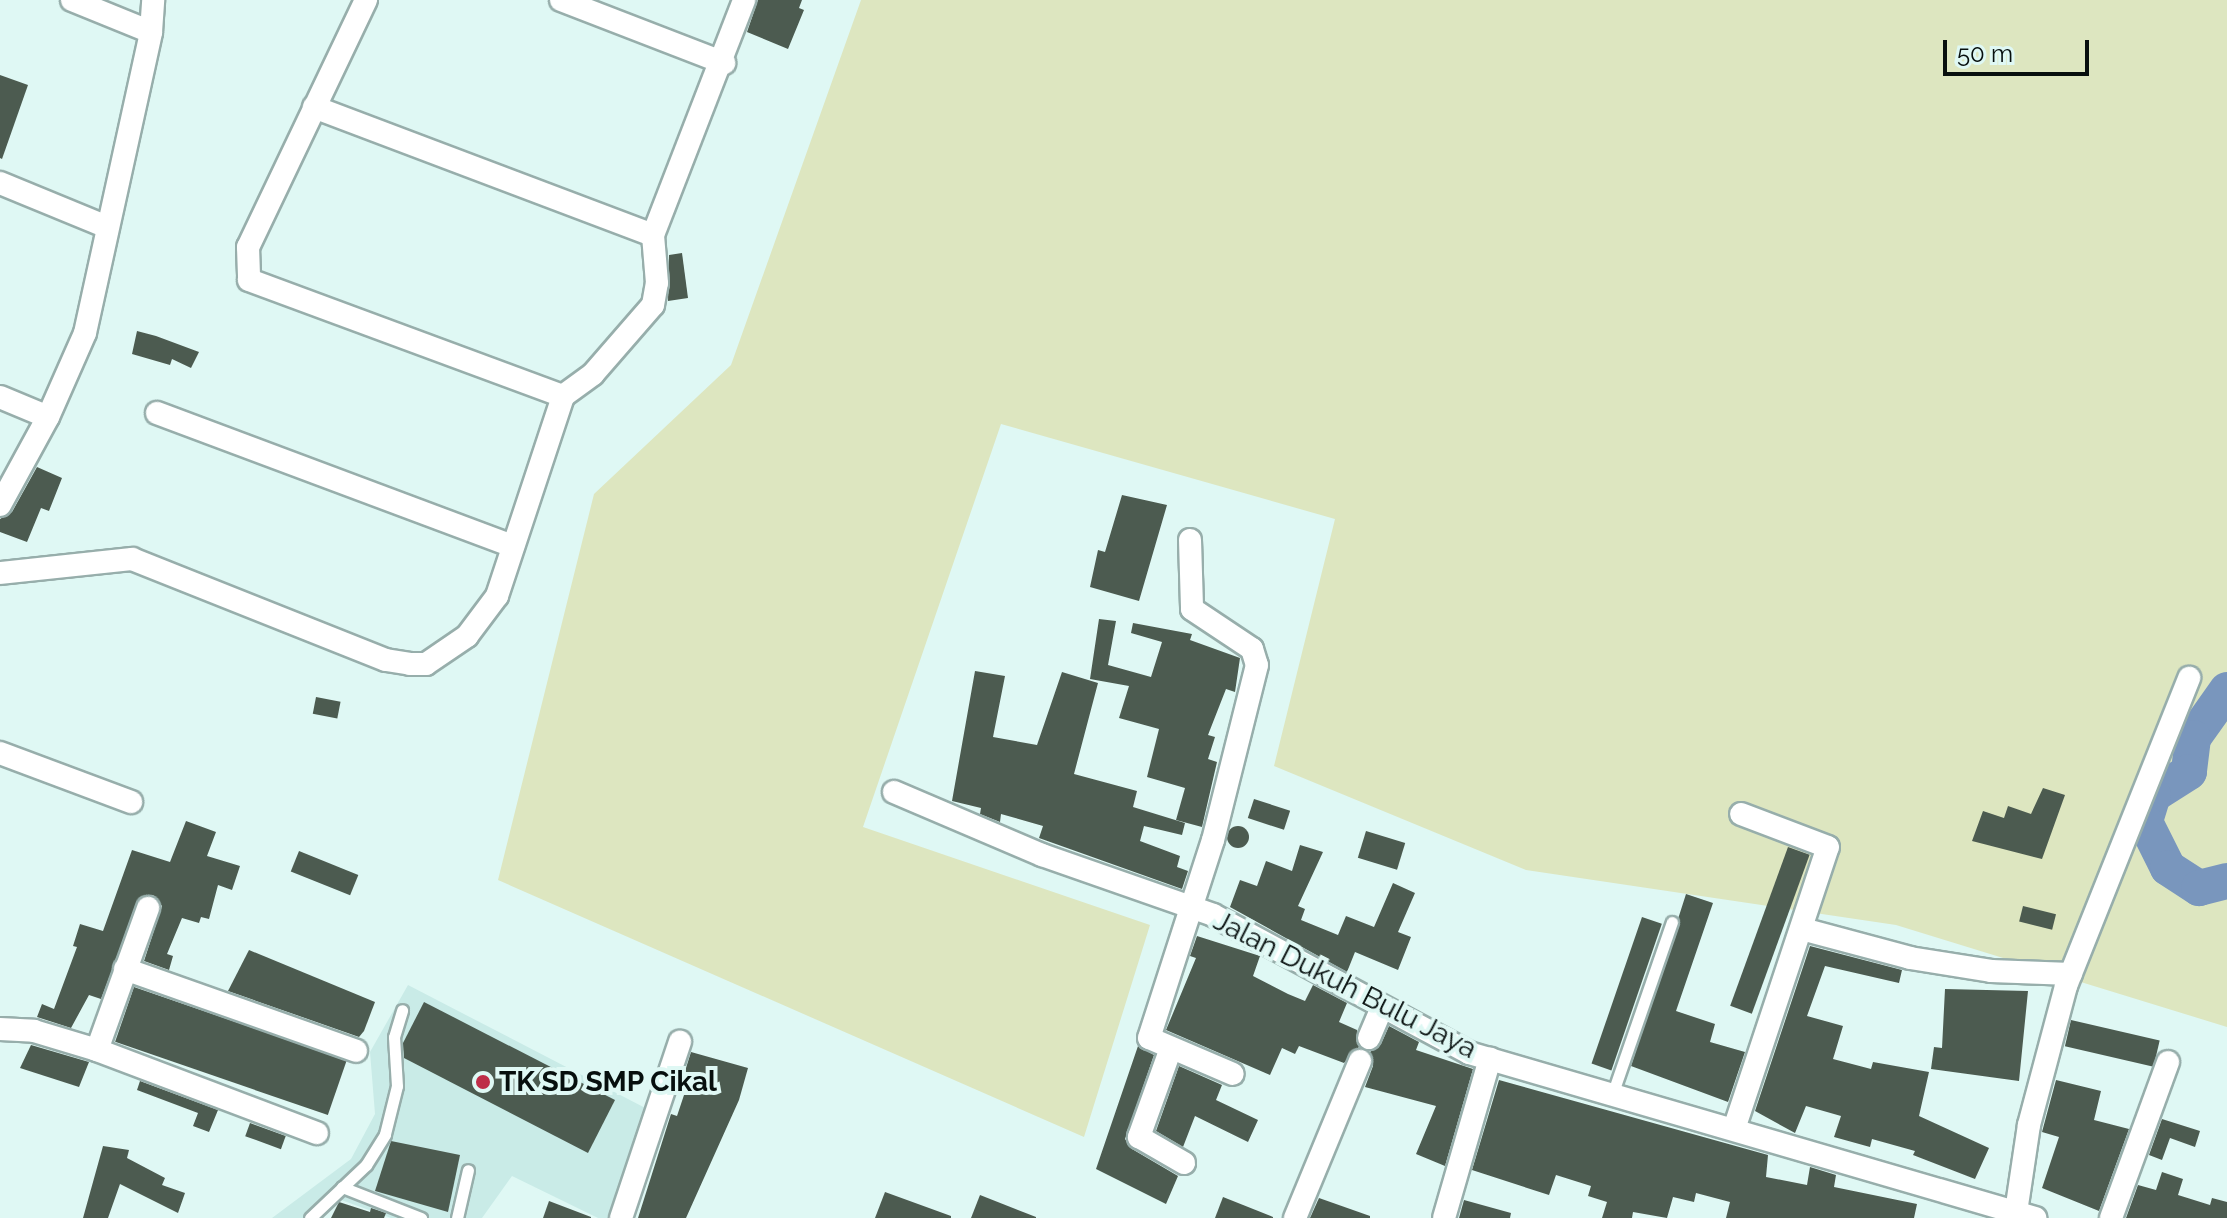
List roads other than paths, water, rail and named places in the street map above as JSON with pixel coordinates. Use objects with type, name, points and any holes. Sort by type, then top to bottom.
[{"type":"street","points":[[72,0],[151,32]]},
{"type":"street","points":[[0,505],[48,417],[85,333],[105,226],[151,32],[153,0]]},
{"type":"street","points":[[366,0],[248,247],[249,280],[563,396]]},
{"type":"street","points":[[561,0],[724,63]]},
{"type":"street","points":[[0,573],[132,559],[386,660],[426,664],[484,618],[513,546],[563,396],[593,374],[653,305],[657,266],[653,235],[724,63],[744,0]]},
{"type":"street","points":[[314,107],[653,235]]},
{"type":"street","points":[[0,183],[105,226]]},
{"type":"street","points":[[0,397],[48,417]]},
{"type":"street","points":[[157,413],[513,546]]},
{"type":"street","points":[[1190,540],[1192,609],[1252,649],[1257,665],[1193,908],[1149,1035],[1171,1048],[1233,1074]]},
{"type":"street","points":[[2025,1215],[2029,1125],[2071,974],[2189,678]]},
{"type":"street","points":[[0,753],[131,802]]},
{"type":"street","name":"Jalan Dukuh Bulu Jaya","points":[[894,792],[1042,855],[1193,908],[1438,1040],[1490,1059],[2025,1215]]},
{"type":"street","points":[[1734,1129],[1802,929],[1827,844],[1741,814]]},
{"type":"street","points":[[97,1050],[148,908]]},
{"type":"street","points":[[1802,929],[1964,967],[2071,974]]},
{"type":"street","points":[[125,969],[356,1051]]},
{"type":"street","points":[[1369,1038],[1382,1008]]},
{"type":"street","points":[[0,1029],[34,1031],[97,1050],[317,1133]]},
{"type":"street","points":[[621,1218],[680,1042]]},
{"type":"street","points":[[1171,1048],[1139,1137],[1184,1163]]},
{"type":"street","points":[[1444,1218],[1490,1059]]},
{"type":"street","points":[[1295,1218],[1360,1061]]},
{"type":"street","points":[[2111,1218],[2168,1062]]},
{"type":"lane","points":[[1612,1095],[1672,922]]},
{"type":"lane","points":[[310,1218],[366,1165],[385,1134],[397,1086],[394,1037],[402,1010]]},
{"type":"lane","points":[[457,1218],[468,1170]]},
{"type":"lane","points":[[342,1187],[421,1218]]},
{"type":"waterway","points":[[2227,690],[2193,738],[2189,772],[2153,795],[2145,822],[2168,868],[2199,888],[2227,881]]},
{"type":"place","name":"TK SD SMP Cikal","points":[[483,1082]]}]
